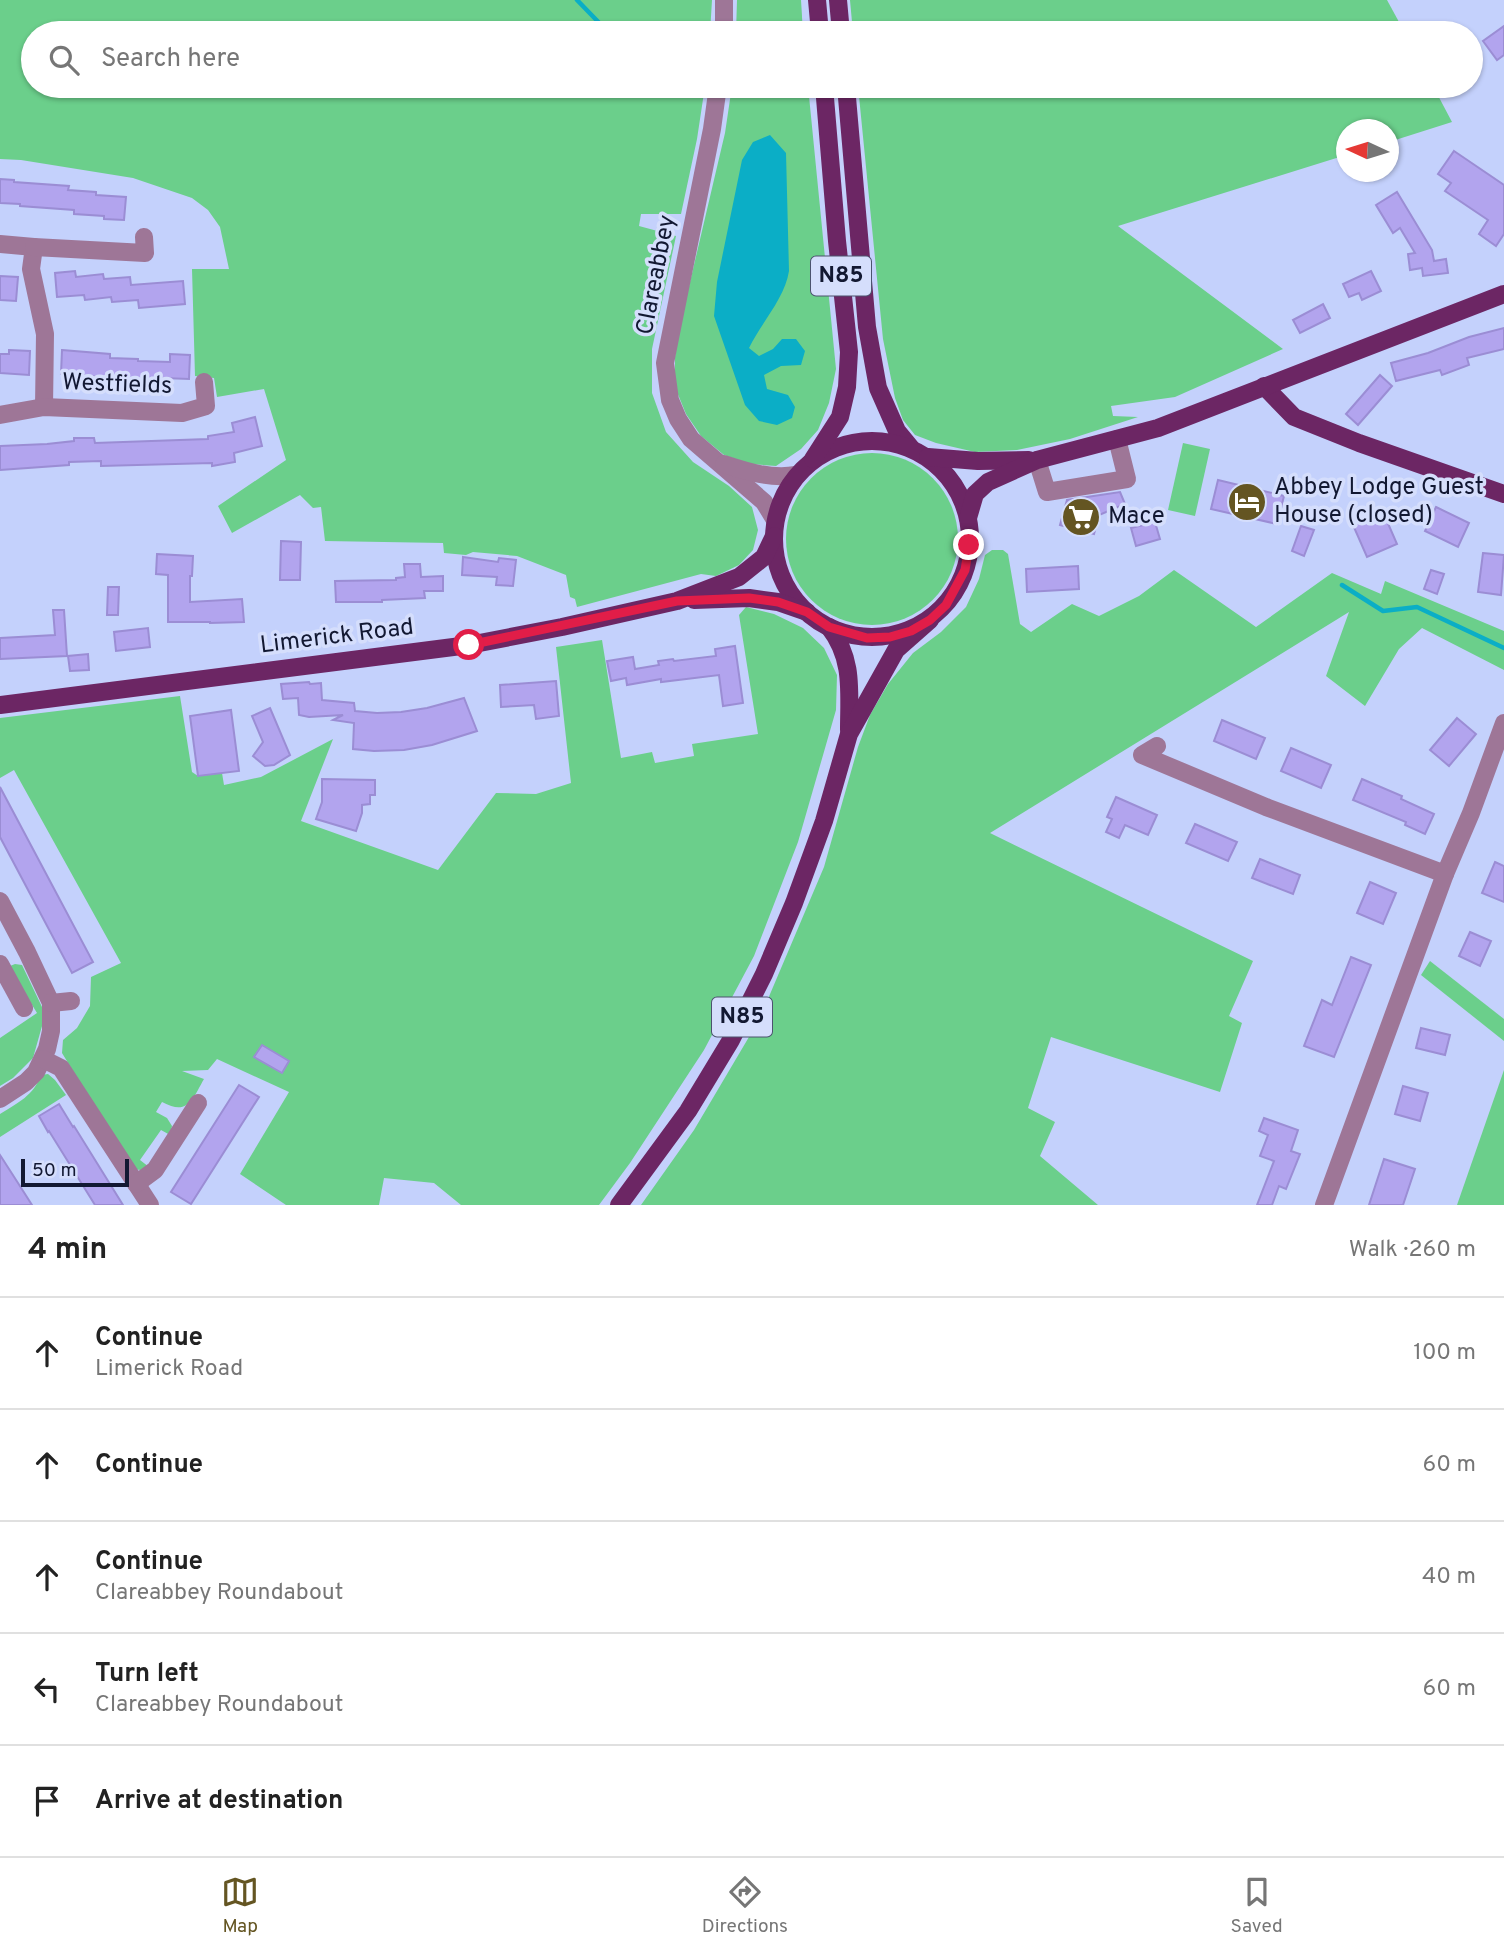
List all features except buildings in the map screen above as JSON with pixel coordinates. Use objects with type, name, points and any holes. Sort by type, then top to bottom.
[{"type":"main road","points":[[817,0],[819,21]]},
{"type":"main road","points":[[838,0],[840,21]]},
{"type":"main road","name":"N85","points":[[825,98],[849,352],[847,387],[840,416],[813,459],[796,475],[784,498],[774,528],[779,567],[793,594],[807,612],[829,627],[867,638],[890,637],[911,631],[930,620]]},
{"type":"main road","name":"N85","points":[[847,98],[867,327],[878,388],[897,431],[911,448]]},
{"type":"main road","points":[[968,518],[975,494],[988,482],[1037,460],[1158,428],[1504,294]]},
{"type":"main road","points":[[1264,386],[1294,417],[1504,494]]},
{"type":"main road","name":"N85","points":[[619,1205],[688,1111],[731,1040],[764,974],[824,821],[849,734],[896,650],[946,605],[965,570],[969,545],[968,518],[950,481],[928,457],[911,448],[880,440],[859,440],[840,445],[813,459]]},
{"type":"main road","points":[[928,457],[978,461],[1037,460]]},
{"type":"main road","points":[[677,601],[739,577],[764,557],[774,528]]},
{"type":"main road","points":[[677,601],[749,598],[778,602],[807,612]]},
{"type":"main road","name":"Limerick Road","points":[[0,705],[469,645],[677,601]]},
{"type":"main road","name":"N85","points":[[829,627],[839,640],[847,660],[850,682],[849,734]]},
{"type":"street","points":[[724,0],[724,21]]},
{"type":"street","name":"Clareabbey","points":[[716,98],[665,363],[670,400],[691,439],[764,502],[774,528]]},
{"type":"street","points":[[0,244],[145,253],[144,237]]},
{"type":"street","name":"Westfields","points":[[34,247],[31,269],[45,334],[44,407]]},
{"type":"street","name":"Westfields","points":[[0,415],[44,407],[181,413],[206,406],[204,382]]},
{"type":"street","points":[[1037,460],[1047,492],[1126,479],[1117,439]]},
{"type":"street","name":"Clareabbey","points":[[714,461],[748,472],[782,478],[796,475]]},
{"type":"street","points":[[1324,1205],[1445,874],[1504,723]]},
{"type":"street","points":[[1157,746],[1142,755],[1266,807],[1445,874]]},
{"type":"street","points":[[0,901],[51,1003],[51,1031],[43,1059],[26,1082],[0,1099]]},
{"type":"street","points":[[24,1008],[0,965],[27,952]]},
{"type":"street","points":[[51,1003],[71,1001]]},
{"type":"street","points":[[43,1059],[61,1068],[150,1205]]},
{"type":"street","points":[[136,1184],[155,1170],[182,1118],[198,1103]]},
{"type":"shaded area","points":[[0,0],[712,0],[711,21],[21,21],[21,98],[703,98],[681,214],[641,214],[639,226],[676,236],[652,349],[652,393],[666,432],[693,462],[729,486],[752,507],[758,530],[753,550],[739,565],[716,576],[701,574],[577,607],[575,599],[570,597],[566,575],[517,556],[473,552],[466,555],[444,553],[443,543],[325,541],[321,507],[313,508],[300,495],[232,533],[218,506],[286,460],[264,389],[217,397],[214,378],[195,376],[192,269],[229,269],[220,227],[208,210],[192,198],[133,178],[0,159]]},
{"type":"shaded area","points":[[737,0],[801,0],[802,21],[736,21]]},
{"type":"shaded area","points":[[850,0],[1387,0],[1398,21],[852,21]]},
{"type":"shaded area","points":[[730,98],[809,98],[836,369],[829,403],[818,430],[801,449],[776,466],[750,464],[724,455],[701,436],[686,414],[675,387],[678,333],[725,133]]},
{"type":"shaded area","points":[[859,98],[1439,98],[1452,122],[1399,139],[1399,119],[1336,119],[1336,158],[1118,226],[1283,349],[1175,397],[1111,406],[1113,416],[1138,417],[1070,439],[1017,450],[975,452],[915,435],[903,420],[895,398],[883,339]]},
{"type":"shaded area","points":[[770,135],[786,153],[789,271],[778,301],[749,348],[759,356],[773,349],[782,339],[796,339],[805,351],[801,365],[781,366],[764,375],[767,389],[788,395],[795,407],[792,418],[777,425],[759,421],[745,405],[714,316],[717,282],[742,160],[753,142]]},
{"type":"shaded area","points":[[1183,443],[1210,449],[1195,516],[1168,510]]},
{"type":"shaded area","points":[[872,453],[905,460],[933,478],[951,506],[958,539],[951,572],[933,600],[905,618],[872,625],[839,618],[811,600],[793,572],[786,539],[793,506],[811,478],[839,460]]},
{"type":"shaded area","points":[[992,550],[1003,550],[1008,554],[1020,624],[1031,632],[1072,604],[1099,616],[1139,596],[1174,570],[1256,627],[1332,573],[1381,594],[1385,581],[1504,631],[1504,670],[1422,628],[1399,649],[1365,706],[1326,676],[1349,612],[990,833],[1253,961],[1229,1016],[1242,1023],[1220,1092],[1051,1037],[1028,1108],[1055,1122],[1040,1156],[1098,1205],[641,1205],[694,1130],[759,1020],[824,867],[858,747],[870,715],[888,684],[913,653],[941,632],[966,607],[979,579],[985,555]]},
{"type":"shaded area","points":[[746,607],[774,614],[803,628],[824,648],[837,675],[836,710],[798,842],[754,956],[704,1050],[630,1163],[599,1205],[461,1205],[434,1183],[384,1178],[379,1205],[286,1205],[240,1174],[289,1092],[217,1059],[208,1070],[182,1071],[204,1079],[188,1104],[178,1107],[162,1102],[156,1112],[167,1118],[172,1126],[170,1135],[161,1130],[140,1160],[149,1167],[140,1170],[131,1166],[62,1053],[63,1040],[77,1028],[90,1006],[91,977],[121,963],[14,770],[0,778],[0,718],[180,696],[192,772],[198,776],[222,773],[224,785],[261,777],[333,739],[301,821],[438,870],[496,793],[536,794],[571,783],[556,647],[602,640],[621,758],[652,752],[655,763],[694,756],[692,744],[758,734],[739,615]]},
{"type":"shaded area","points":[[1430,961],[1504,1019],[1504,1041],[1421,975]]},
{"type":"shaded area","points":[[22,965],[42,1007],[44,1019],[33,1058],[13,1078],[0,1086],[0,1038],[37,1013],[12,972],[10,966]]},
{"type":"shaded area","points":[[1504,1070],[1504,1205],[1457,1205]]},
{"type":"shaded area","points":[[48,1074],[66,1095],[0,1137],[0,1114],[30,1093],[41,1075]]},
{"type":"waterway","points":[[577,0],[597,21]]},
{"type":"waterway","points":[[1342,585],[1383,611],[1417,607],[1504,648]]},
{"type":"place","name":"Abbey Lodge Guest House (closed)","points":[[1247,502]]},
{"type":"place","name":"Mace","points":[[1081,517]]},
{"type":"route","points":[[469,645],[677,601],[749,598],[778,602],[807,612],[829,627],[867,638],[890,637],[911,631],[930,620],[946,605],[965,570],[969,545]]}]
